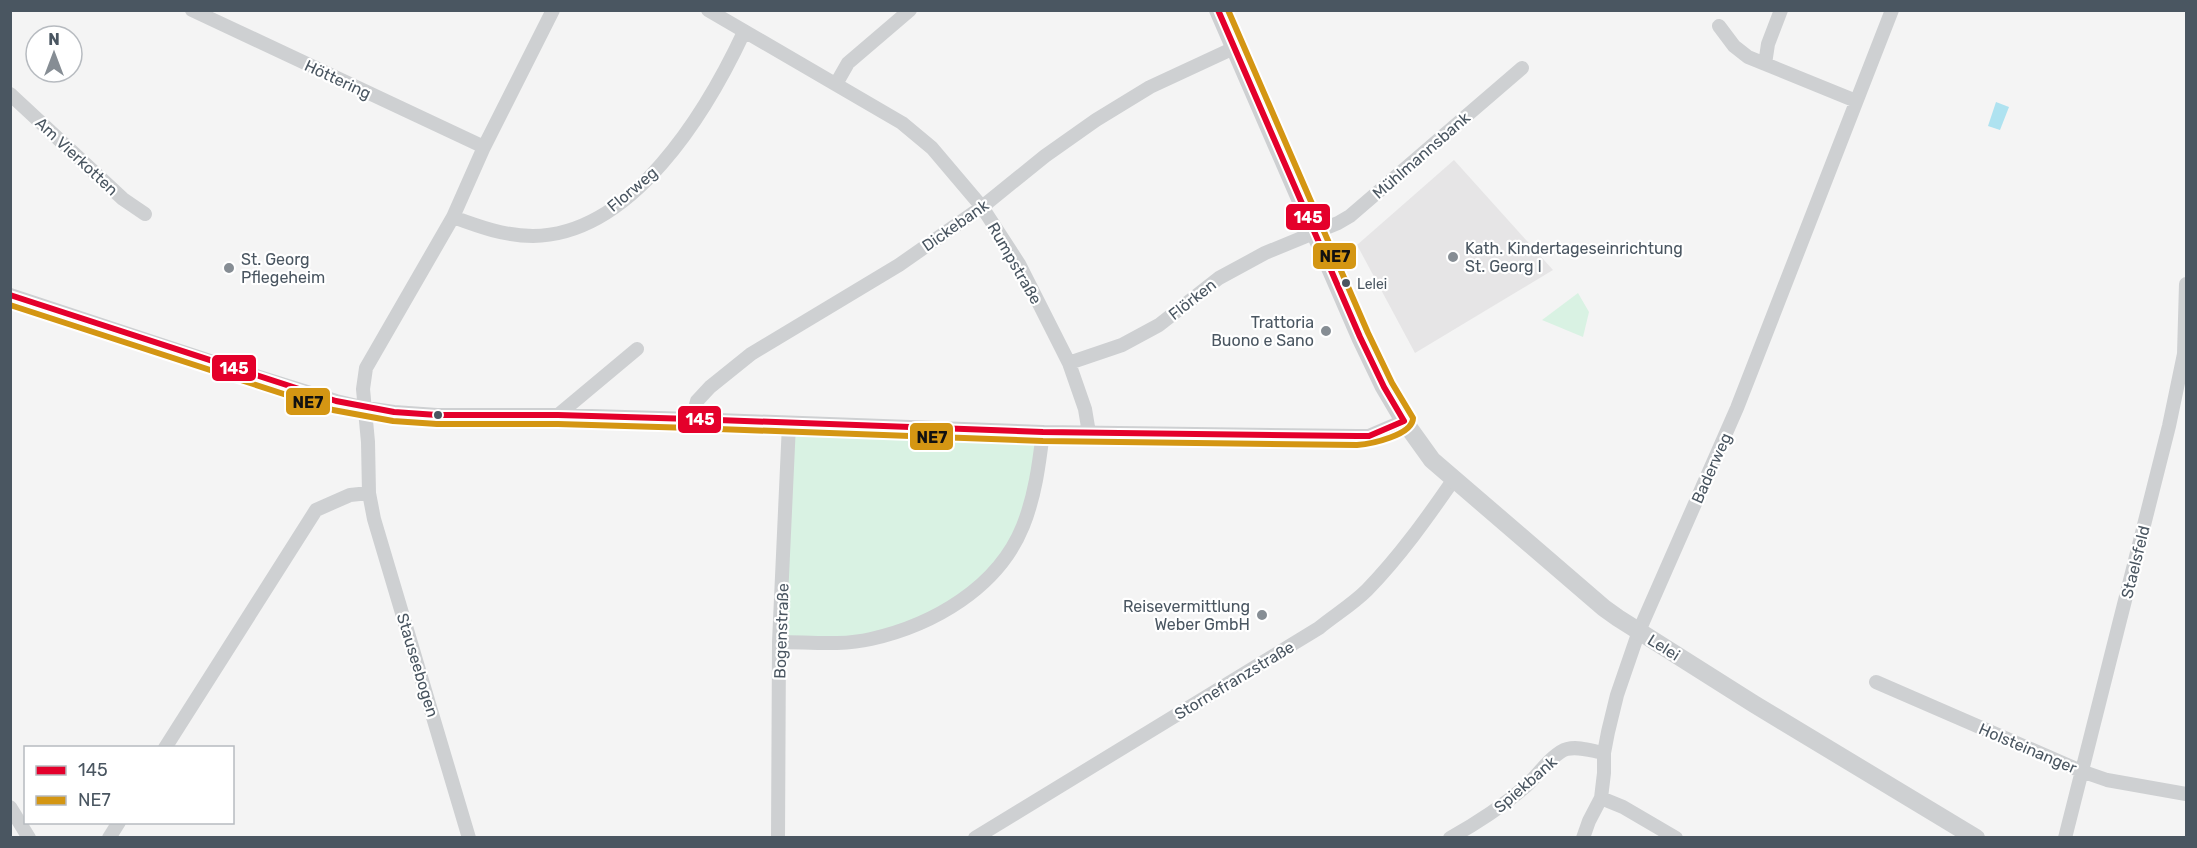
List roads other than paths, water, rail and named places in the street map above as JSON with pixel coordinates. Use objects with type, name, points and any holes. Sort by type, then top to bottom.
[{"type":"street","name":"Höttering","points":[[192,10],[484,147]]},
{"type":"street","name":"Stauseebogen","points":[[469,837],[374,519],[369,493],[366,408],[363,389],[366,368],[453,217],[484,147],[553,10]]},
{"type":"street","points":[[836,84],[848,63],[910,10]]},
{"type":"street","name":"Lelei","points":[[1218,10],[1365,347],[1404,421],[1432,460],[1604,608],[1764,710],[1976,837]]},
{"type":"street","points":[[1765,64],[1768,44],[1781,10]]},
{"type":"street","name":"Baderweg","points":[[1583,837],[1588,821],[1601,798],[1605,773],[1604,753],[1617,694],[1639,631],[1737,408],[1892,10]]},
{"type":"street","name":"Rumpstraße","points":[[716,12],[744,32],[902,123],[932,148],[982,207],[1020,264],[1069,363],[1085,409],[1089,433]]},
{"type":"street","points":[[1719,26],[1734,46],[1748,57],[1856,100]]},
{"type":"street","name":"Florweg","points":[[453,217],[484,229],[513,235],[536,236],[575,228],[605,213],[640,186],[674,151],[717,84],[744,32]]},
{"type":"street","name":"Dickebank","points":[[692,420],[697,400],[751,354],[899,264],[982,207],[1045,156],[1096,120],[1150,87],[1234,48]]},
{"type":"street","name":"Mühlmannsbank","points":[[1314,232],[1338,223],[1359,209],[1522,68]]},
{"type":"street","name":"Am Vierkotten","points":[[10,94],[123,199],[145,214]]},
{"type":"street","name":"Flörken","points":[[1069,363],[1122,345],[1159,325],[1219,278],[1265,253],[1314,232]]},
{"type":"street","name":"Staelsfeld","points":[[2065,837],[2182,386],[2187,284]]},
{"type":"street","points":[[10,295],[262,378],[366,408],[437,415],[558,415],[1043,432],[1369,436],[1404,421]]},
{"type":"street","points":[[558,415],[637,349]]},
{"type":"street","name":"Bogenstraße","points":[[778,837],[779,642],[789,424]]},
{"type":"street","points":[[779,642],[839,643],[870,640],[918,625],[951,608],[965,597],[994,572],[1012,548],[1023,527],[1038,475],[1043,432]]},
{"type":"street","name":"Stornefranzstraße","points":[[975,837],[1319,628],[1365,591],[1387,568],[1420,528],[1454,479]]},
{"type":"street","points":[[166,746],[316,510],[350,495],[369,493]]},
{"type":"street","name":"Holsteinanger","points":[[1876,682],[2081,771],[2107,780],[2187,794]]},
{"type":"street","name":"Spiekbank","points":[[1450,837],[1474,825],[1501,806],[1565,749],[1576,748],[1604,753]]},
{"type":"street","points":[[1601,798],[1623,807],[1676,837]]},
{"type":"street","points":[[10,807],[28,837]]},
{"type":"street","points":[[110,837],[118,824]]},
{"type":"water","points":[[1996,102],[2009,107],[2000,130],[1988,126]]},
{"type":"place","name":"Kath. Kindertageseinrichtung St. Georg I","points":[[1453,257]]},
{"type":"place","name":"St. Georg Pflegeheim","points":[[229,268]]},
{"type":"place","name":"Lelei","points":[[1346,283]]},
{"type":"place","name":"Trattoria Buono e Sano","points":[[1326,331]]},
{"type":"place","name":"Reisevermittlung Weber GmbH","points":[[1262,615]]}]
